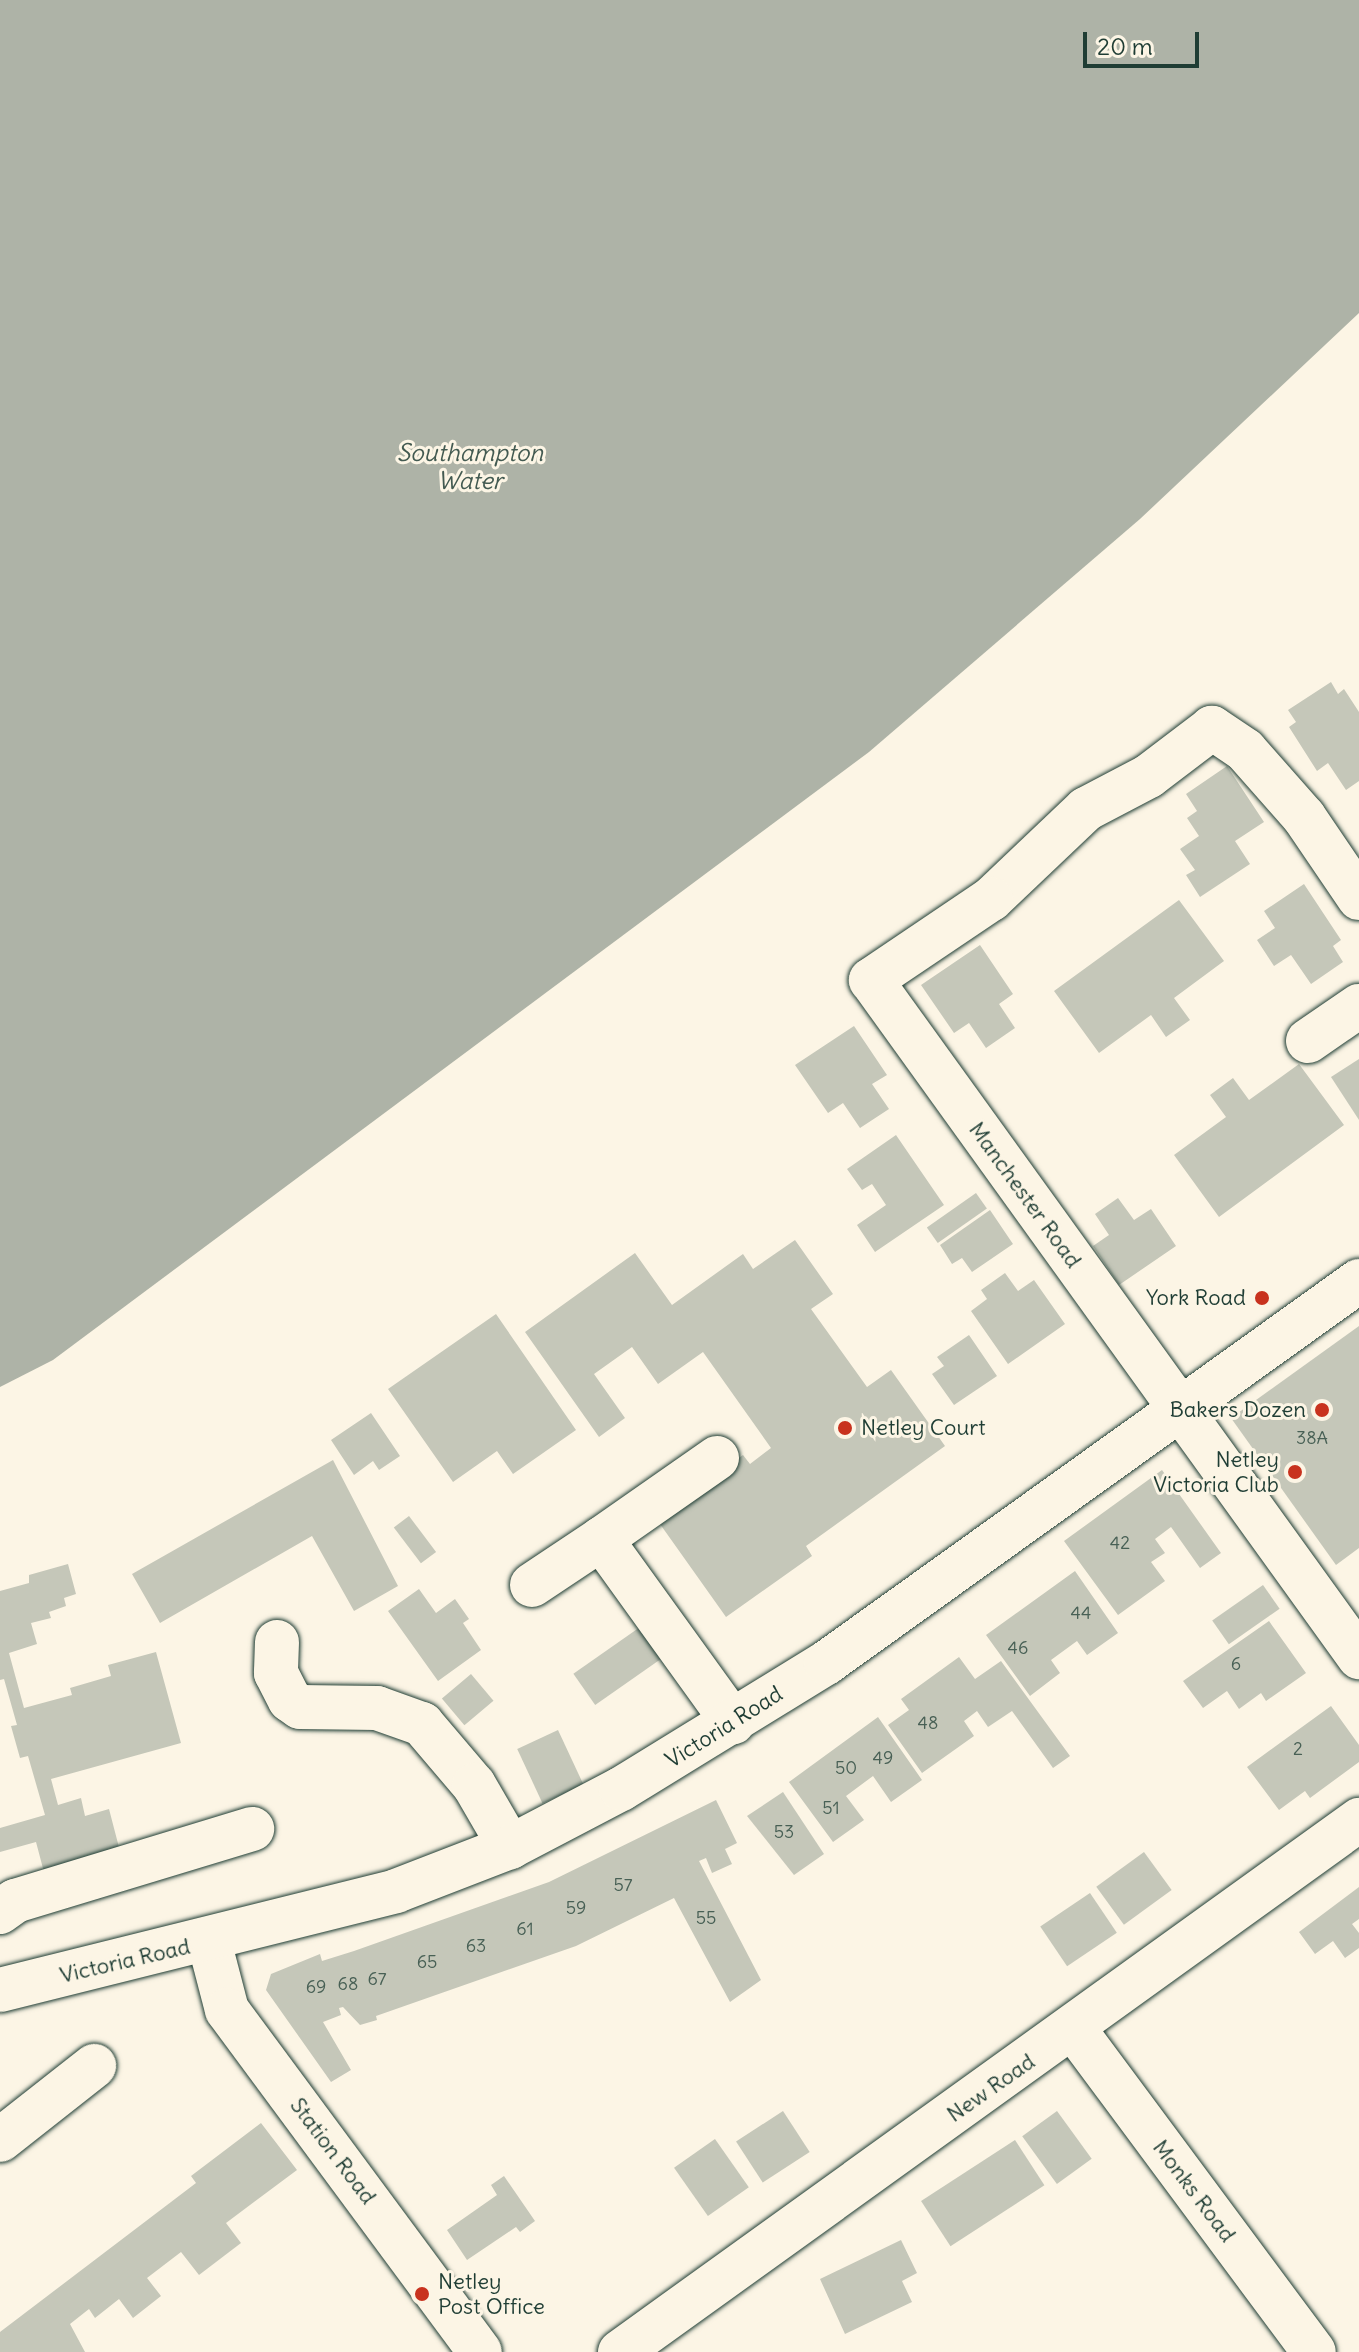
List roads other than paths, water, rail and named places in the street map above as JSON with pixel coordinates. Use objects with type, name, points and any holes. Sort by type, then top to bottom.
[{"type":"street","name":"Manchester Road","points":[[1359,898],[1304,817],[1245,750],[1212,728],[1149,776],[1086,809],[991,899],[871,980],[1359,1657]]},
{"type":"street","points":[[1308,1041],[1359,1006]]},
{"type":"street","name":"Victoria Road","points":[[0,1990],[209,1941],[396,1891],[510,1847],[621,1789],[826,1663],[1359,1281]]},
{"type":"street","points":[[532,1585],[717,1458]]},
{"type":"street","points":[[601,1539],[733,1722]]},
{"type":"street","points":[[277,1642],[276,1673],[300,1707],[377,1708],[422,1724],[466,1773],[510,1847]]},
{"type":"street","name":"New Road","points":[[620,2352],[1074,2029],[1359,1820]]},
{"type":"street","points":[[0,1912],[15,1901],[252,1829]]},
{"type":"street","name":"Station Road","points":[[209,1941],[227,2010],[480,2352]]},
{"type":"street","name":"Monks Road","points":[[1074,2029],[1314,2352]]},
{"type":"street","points":[[0,2140],[94,2066]]},
{"type":"water","name":"Southampton Water","points":[[0,0],[1359,0],[1359,313],[1140,519],[869,752],[53,1360],[0,1387]]},
{"type":"place","name":"York Road","points":[[1262,1298]]},
{"type":"place","name":"Bakers Dozen","points":[[1322,1410]]},
{"type":"place","name":"Netley Court","points":[[845,1428]]},
{"type":"place","name":"Netley Victoria Club","points":[[1295,1472]]},
{"type":"place","name":"Netley Post Office","points":[[422,2294]]}]
